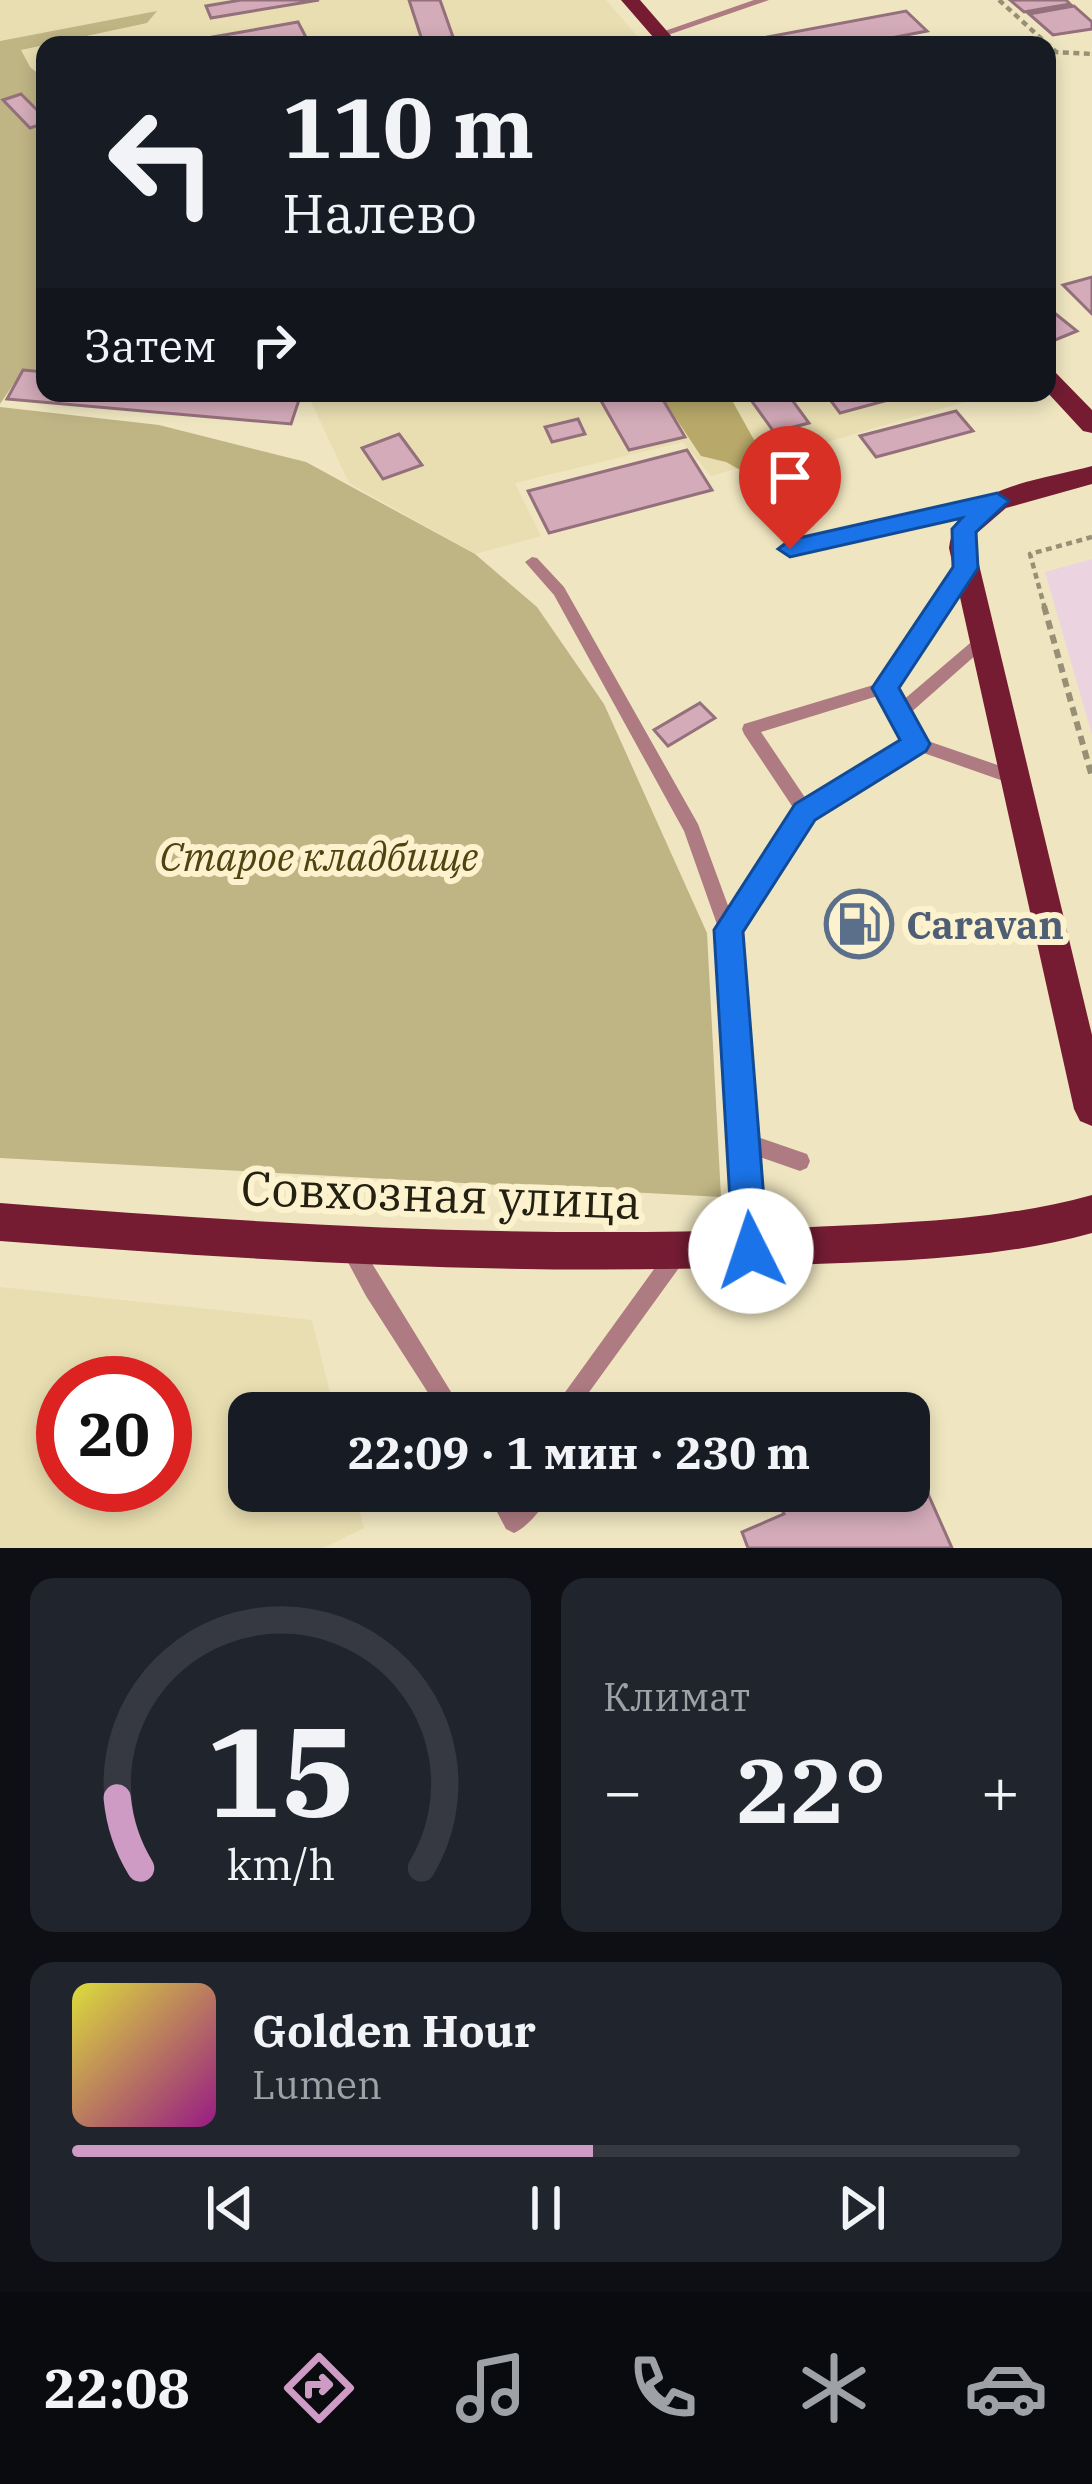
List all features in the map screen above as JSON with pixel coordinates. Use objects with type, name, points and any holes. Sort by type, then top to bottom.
[{"type":"main road","points":[[630,0],[662,36]]},
{"type":"main road","points":[[1056,386],[1092,424]]},
{"type":"main road","points":[[1092,475],[997,501],[964,529],[965,568],[981,642],[1092,1108]]},
{"type":"main road","name":"Совхозная улица","points":[[0,1222],[220,1238],[679,1252],[958,1239],[1041,1228],[1092,1214]]},
{"type":"lane","points":[[673,36],[764,0]]},
{"type":"lane","points":[[790,549],[997,501]]},
{"type":"lane","points":[[532,562],[568,590],[692,829],[728,930],[751,1251]]},
{"type":"lane","points":[[805,812],[750,729],[885,688],[965,568]]},
{"type":"lane","points":[[901,712],[981,642]]},
{"type":"lane","points":[[885,688],[916,744],[1012,777]]},
{"type":"lane","points":[[728,930],[805,812],[916,744]]},
{"type":"lane","points":[[743,1141],[800,1161]]},
{"type":"lane","points":[[347,1240],[369,1284],[404,1329],[441,1392]]},
{"type":"lane","points":[[576,1392],[679,1252]]},
{"type":"path","points":[[999,0],[1038,36]]},
{"type":"path","points":[[1056,52],[1092,54]]},
{"type":"path","points":[[1092,537],[1030,554],[1092,777]]},
{"type":"shaded area","points":[[0,0],[606,0],[637,36],[36,36],[36,108],[0,70]]},
{"type":"shaded area","points":[[311,402],[964,402],[711,476],[683,442],[515,483],[541,536],[475,554],[349,483]]},
{"type":"shaded area","points":[[665,402],[733,402],[754,440],[774,432],[824,453],[818,468],[744,472],[701,456]]},
{"type":"shaded area","points":[[1092,559],[1092,735],[1045,572]]},
{"type":"shaded area","points":[[0,1287],[312,1320],[330,1392],[228,1392],[228,1512],[360,1512],[364,1528],[323,1548],[0,1548]]},
{"type":"green space","points":[[157,11],[147,23],[86,36],[36,36],[36,47],[21,50],[36,72],[36,371],[23,370],[0,404],[0,41]]},
{"type":"green space","name":"Старое кладбище","points":[[0,407],[159,425],[306,462],[475,554],[537,607],[604,704],[707,933],[721,1197],[0,1158]]},
{"type":"building","points":[[241,0],[319,0],[211,18],[206,6]]},
{"type":"building","points":[[409,0],[440,0],[453,36],[421,36]]},
{"type":"building","points":[[1010,0],[1066,0],[1070,4],[1024,12]]},
{"type":"building","points":[[1074,6],[1092,22],[1092,29],[1053,35],[1029,14]]},
{"type":"building","points":[[906,11],[927,31],[901,36],[772,36]]},
{"type":"building","points":[[298,22],[305,36],[219,36]]},
{"type":"building","points":[[21,94],[36,109],[36,126],[30,128],[3,100]]},
{"type":"building","points":[[1092,277],[1092,314],[1063,285]]},
{"type":"building","points":[[1056,314],[1077,331],[1056,340]]},
{"type":"building","points":[[23,370],[36,371],[36,402],[7,399]]},
{"type":"building","points":[[41,402],[298,402],[291,424]]},
{"type":"building","points":[[602,402],[664,402],[685,437],[629,450]]},
{"type":"building","points":[[752,402],[794,402],[809,423],[774,432]]},
{"type":"building","points":[[832,402],[881,402],[840,413]]},
{"type":"building","points":[[956,411],[973,431],[876,457],[860,436]]},
{"type":"building","points":[[578,419],[585,434],[552,442],[545,427]]},
{"type":"building","points":[[399,434],[422,465],[383,479],[362,448]]},
{"type":"building","points":[[687,450],[712,490],[549,533],[528,491]]},
{"type":"building","points":[[700,703],[715,718],[668,746],[654,730]]},
{"type":"building","points":[[930,1498],[952,1548],[748,1548],[742,1532],[784,1514],[930,1512]]},
{"type":"place","name":"Caravan","points":[[859,924]]},
{"type":"route","points":[[751,1251],[728,930],[805,812],[916,744],[885,688],[965,568],[964,529],[997,501],[790,549]]}]
